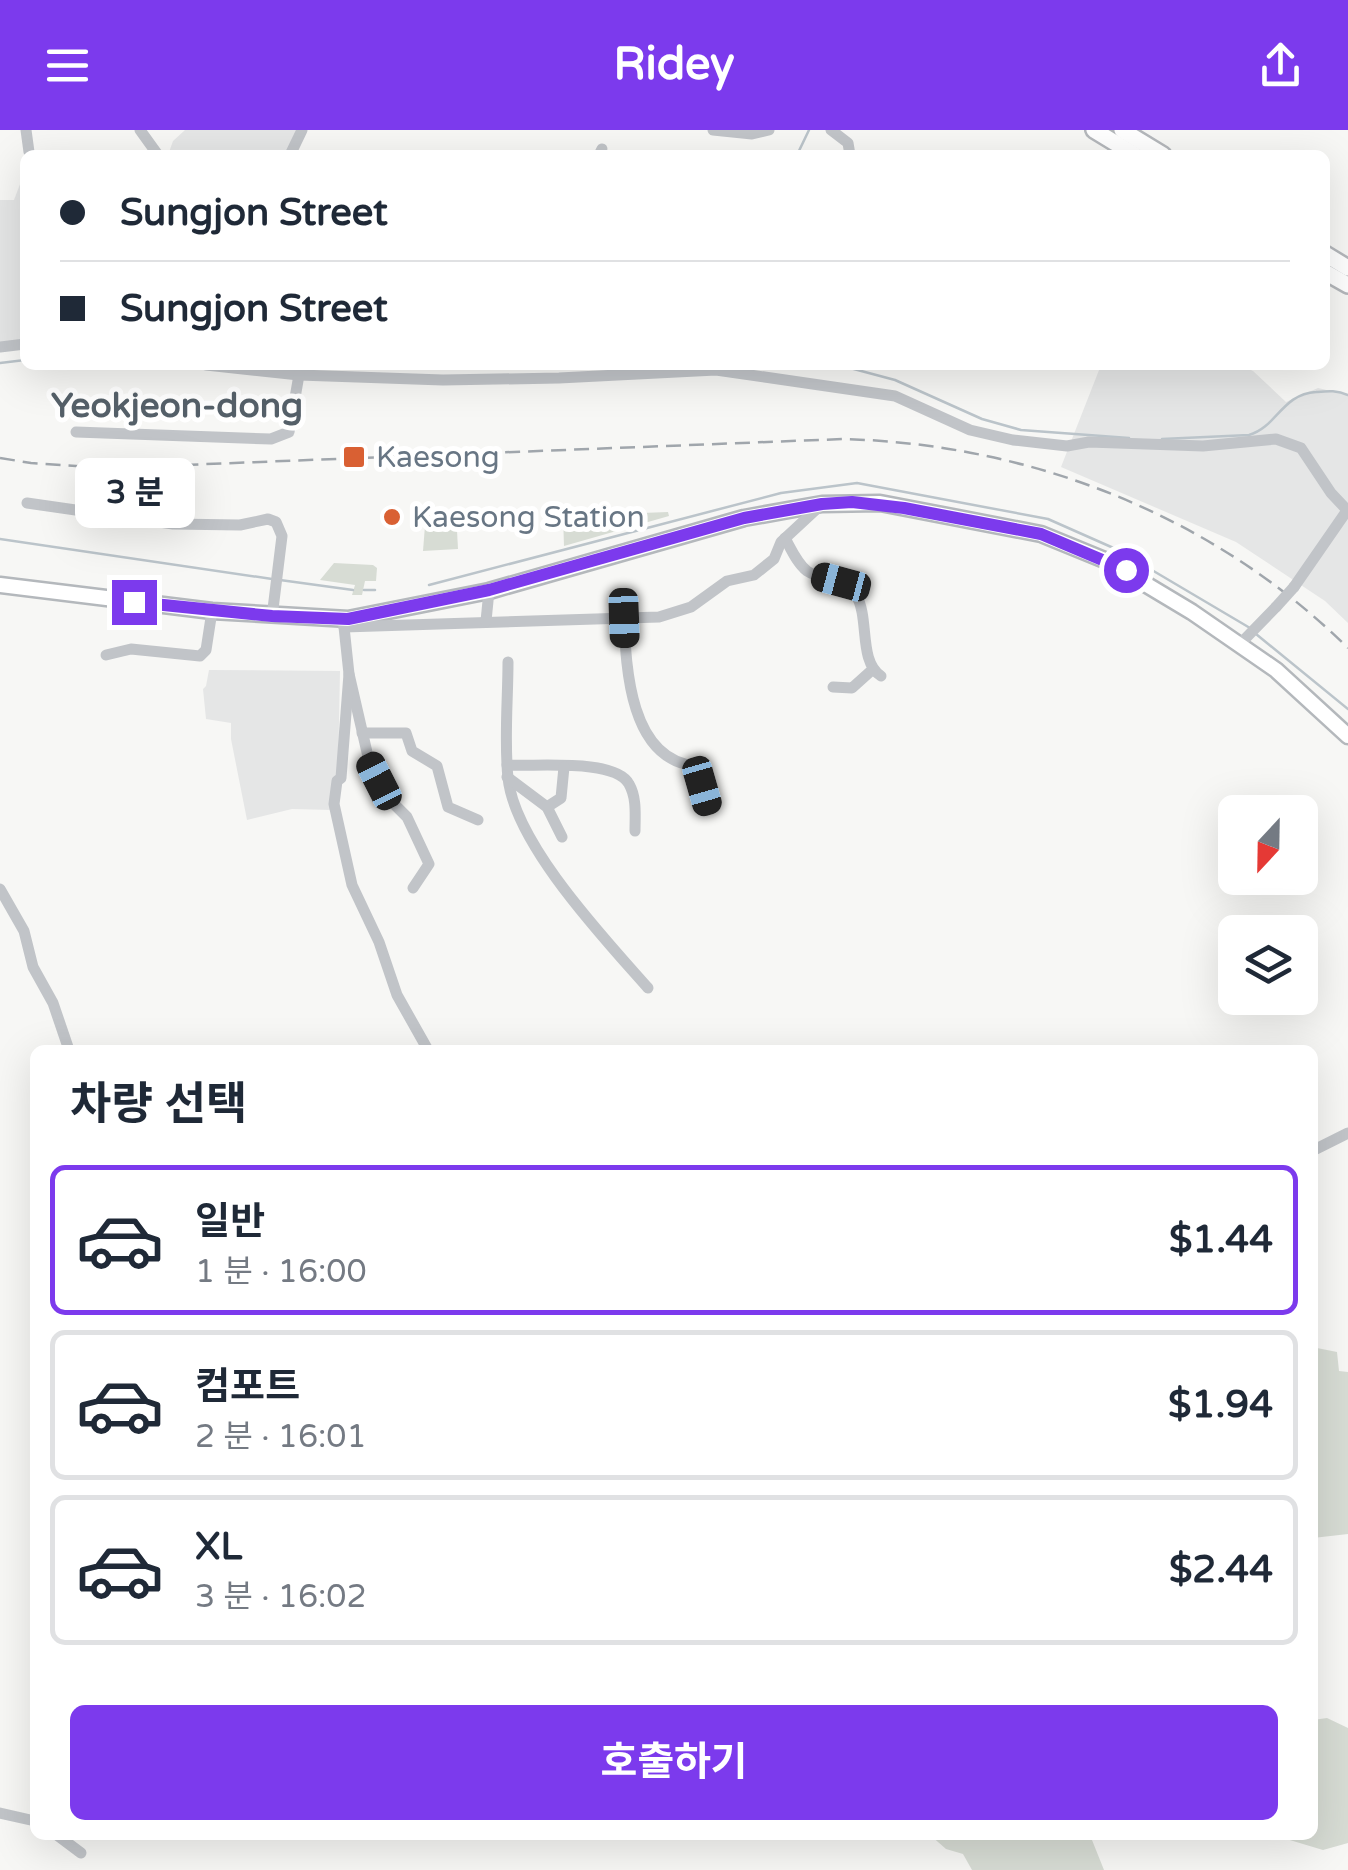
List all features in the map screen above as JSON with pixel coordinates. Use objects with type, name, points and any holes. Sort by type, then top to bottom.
[{"type":"highway","points":[[1094,130],[1127,150]]},
{"type":"highway","points":[[1122,130],[1154,150]]},
{"type":"main road","points":[[0,585],[346,623],[489,590],[744,518],[822,504],[880,504],[1041,534],[1107,560],[1248,635],[1276,670],[1348,736]]},
{"type":"street","points":[[713,130],[752,134],[770,130]]},
{"type":"street","points":[[831,130],[848,143],[849,150]]},
{"type":"street","points":[[252,370],[443,380],[716,370],[895,396],[970,430],[1013,440],[1067,446],[1088,442],[1204,446],[1287,441],[1301,448],[1330,493],[1348,510],[1294,587],[1248,635]]},
{"type":"street","points":[[800,370],[800,382]]},
{"type":"street","points":[[76,432],[271,438],[289,432],[299,375]]},
{"type":"street","points":[[27,503],[173,524],[240,525],[268,519],[276,522],[282,536],[272,616]]},
{"type":"street","points":[[425,1045],[397,994],[384,954],[352,886],[339,835],[334,804],[337,781],[341,778],[349,674],[346,623],[658,617],[691,607],[726,581],[754,575],[774,559],[777,547],[822,504]]},
{"type":"street","points":[[785,538],[806,570],[841,582],[854,591],[865,624],[876,673],[852,688],[833,687]]},
{"type":"street","points":[[486,620],[489,590]]},
{"type":"street","points":[[106,654],[131,648],[200,656],[206,650],[212,611]]},
{"type":"street","points":[[624,618],[632,703],[649,735],[668,758],[696,766],[708,805]]},
{"type":"street","points":[[508,662],[508,771],[520,816],[551,873],[648,988]]},
{"type":"street","points":[[349,674],[369,761],[430,864],[413,888]]},
{"type":"street","points":[[362,733],[406,733],[412,752],[437,766],[448,807],[478,820]]},
{"type":"street","points":[[548,808],[562,798],[564,767]]},
{"type":"street","points":[[508,771],[609,769],[626,779],[636,803],[635,831]]},
{"type":"street","points":[[508,771],[548,808],[562,836]]},
{"type":"street","points":[[0,889],[24,931],[33,968],[53,1003],[67,1045]]},
{"type":"street","points":[[1318,1148],[1348,1134]]},
{"type":"street","points":[[0,1813],[30,1819]]},
{"type":"street","points":[[64,1840],[81,1852]]},
{"type":"shaded area","points":[[185,130],[301,130],[291,150],[170,150]]},
{"type":"shaded area","points":[[20,184],[20,347],[0,350],[0,200],[14,200]]},
{"type":"shaded area","points":[[1099,370],[1251,370],[1286,402],[1318,388],[1348,395],[1348,623],[1325,601],[1236,542],[1061,467]]},
{"type":"shaded area","points":[[456,512],[458,549],[423,551],[426,513]]},
{"type":"shaded area","points":[[668,512],[669,516],[564,546],[563,516]]},
{"type":"shaded area","points":[[334,563],[373,565],[377,568],[376,581],[365,581],[362,595],[352,595],[355,585],[320,580]]},
{"type":"shaded area","points":[[209,670],[340,671],[338,772],[332,810],[292,809],[247,820],[231,723],[206,719],[203,689]]},
{"type":"shaded area","points":[[1318,1348],[1337,1352],[1339,1371],[1348,1372],[1348,1534],[1318,1537]]},
{"type":"shaded area","points":[[1327,1718],[1348,1728],[1348,1843],[1323,1850],[1290,1840],[1318,1840],[1318,1719]]},
{"type":"shaded area","points":[[936,1840],[1092,1840],[1104,1870],[972,1870],[963,1854],[946,1849]]},
{"type":"waterway","points":[[799,150],[809,130]]},
{"type":"waterway","points":[[0,363],[20,361]]},
{"type":"waterway","points":[[858,370],[895,380],[982,419],[1021,430],[1129,438]]},
{"type":"waterway","points":[[1162,439],[1249,435],[1267,425],[1295,398],[1332,391],[1348,395]]},
{"type":"waterway","points":[[429,585],[781,493],[857,483],[1048,519],[1118,550],[1250,628]]},
{"type":"waterway","points":[[0,539],[272,579]]},
{"type":"waterway","points":[[280,580],[353,590]]},
{"type":"waterway","points":[[364,590],[375,590]]},
{"type":"waterway","points":[[1256,634],[1348,709]]},
{"type":"railway","points":[[0,458],[107,468],[843,439],[913,444],[982,455],[1050,472],[1178,525],[1239,560],[1295,601],[1348,648]]},
{"type":"place","name":"Kaesong","points":[[354,457]]},
{"type":"place","name":"Kaesong Station","points":[[392,517]]},
{"type":"district","name":"Yeokjeon-dong","points":[[177,405]]},
{"type":"route","points":[[134,602],[272,616],[348,619],[489,590],[744,518],[852,502],[1041,534],[1126,570]]}]
